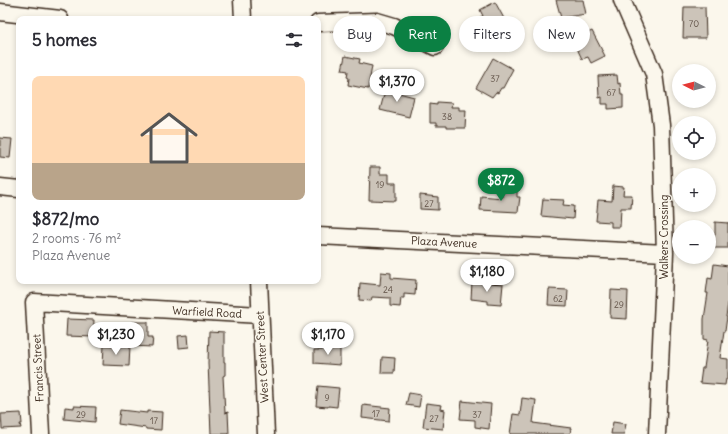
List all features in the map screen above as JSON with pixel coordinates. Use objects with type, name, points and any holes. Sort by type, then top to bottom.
[{"type":"street","points":[[242,0],[243,16]]},
{"type":"street","name":"Walkers Crossing","points":[[622,0],[654,74],[661,125],[665,253],[657,434]]},
{"type":"street","points":[[0,12],[34,16]]},
{"type":"street","points":[[321,22],[377,21],[394,26]]},
{"type":"street","points":[[0,187],[16,189]]},
{"type":"street","name":"Plaza Avenue","points":[[321,236],[665,253]]},
{"type":"street","name":"West Center Street","points":[[258,284],[266,434]]},
{"type":"street","name":"Warfield Road","points":[[34,302],[260,316]]},
{"type":"street","name":"Francis Street","points":[[34,302],[41,434]]},
{"type":"building","points":[[556,0],[583,0],[586,14],[560,16]]},
{"type":"building","points":[[495,2],[503,16],[483,16],[480,10]]},
{"type":"building","points":[[684,7],[705,7],[706,38],[683,38]]},
{"type":"building","points":[[592,31],[605,56],[591,63],[588,57],[582,59],[579,52],[590,52],[590,32]]},
{"type":"building","points":[[345,56],[360,59],[359,63],[372,66],[368,89],[348,85],[348,71],[342,70]]},
{"type":"building","points":[[493,58],[513,69],[503,88],[501,88],[498,93],[496,92],[492,97],[476,88]]},
{"type":"building","points":[[617,75],[618,84],[620,83],[621,95],[623,95],[623,108],[608,109],[608,104],[602,104],[602,97],[599,98],[598,76]]},
{"type":"building","points":[[386,87],[400,91],[399,93],[414,97],[409,117],[380,110]]},
{"type":"building","points":[[437,102],[452,103],[451,107],[459,107],[459,110],[466,110],[465,128],[446,128],[446,126],[436,126],[436,123],[430,123],[430,104],[437,105]]},
{"type":"building","points":[[0,138],[12,139],[10,158],[0,157]]},
{"type":"building","points":[[370,167],[380,167],[380,174],[389,174],[389,183],[396,183],[396,201],[369,200]]},
{"type":"building","points":[[613,186],[624,187],[623,195],[632,195],[631,208],[621,208],[620,227],[611,227],[611,222],[596,221],[598,200],[612,201]]},
{"type":"building","points":[[503,190],[517,191],[517,197],[520,197],[518,212],[480,210],[481,196],[502,198]]},
{"type":"building","points":[[420,195],[438,197],[438,210],[420,209]]},
{"type":"building","points":[[543,199],[564,200],[563,205],[574,206],[573,219],[541,216]]},
{"type":"building","points":[[716,222],[728,223],[728,248],[716,248]]},
{"type":"building","points":[[714,264],[728,266],[727,317],[720,358],[728,359],[728,379],[726,379],[725,385],[700,383],[708,340],[704,339],[704,319],[708,293],[706,293],[708,278],[712,279]]},
{"type":"building","points":[[381,272],[391,273],[391,278],[416,280],[415,295],[404,294],[404,298],[401,298],[400,307],[390,306],[390,298],[372,297],[371,301],[359,300],[360,283],[380,285]]},
{"type":"building","points":[[472,282],[503,284],[501,305],[488,304],[488,301],[471,299]]},
{"type":"building","points":[[549,289],[568,290],[567,306],[548,305]]},
{"type":"building","points":[[611,290],[628,291],[627,319],[610,318]]},
{"type":"building","points":[[67,319],[94,320],[93,337],[66,336]]},
{"type":"building","points":[[132,322],[148,322],[148,337],[153,337],[152,347],[131,346]]},
{"type":"building","points":[[209,331],[224,332],[225,375],[223,376],[225,413],[228,412],[229,434],[211,434],[208,363]]},
{"type":"building","points":[[188,335],[189,347],[179,348],[178,336]]},
{"type":"building","points":[[104,345],[130,346],[129,366],[103,365]]},
{"type":"building","points":[[322,348],[340,348],[340,365],[314,363],[314,350],[322,350]]},
{"type":"building","points":[[382,357],[395,358],[394,373],[381,373]]},
{"type":"building","points":[[318,386],[339,388],[337,407],[316,406]]},
{"type":"building","points":[[409,393],[421,395],[419,407],[406,405]]},
{"type":"building","points":[[522,398],[536,400],[533,423],[571,428],[570,434],[510,434],[513,414],[520,415]]},
{"type":"building","points":[[462,401],[491,404],[489,429],[475,427],[475,420],[460,419]]},
{"type":"building","points":[[426,403],[442,405],[441,409],[445,410],[443,429],[423,427]]},
{"type":"building","points":[[363,405],[390,408],[389,421],[362,418]]},
{"type":"building","points":[[74,406],[96,407],[95,422],[64,419],[65,407],[74,408]]},
{"type":"building","points":[[120,410],[147,413],[147,411],[162,412],[161,430],[118,424]]},
{"type":"building","points":[[21,413],[21,428],[2,429],[1,414]]},
{"type":"building","points":[[613,422],[626,424],[624,434],[611,434]]}]
